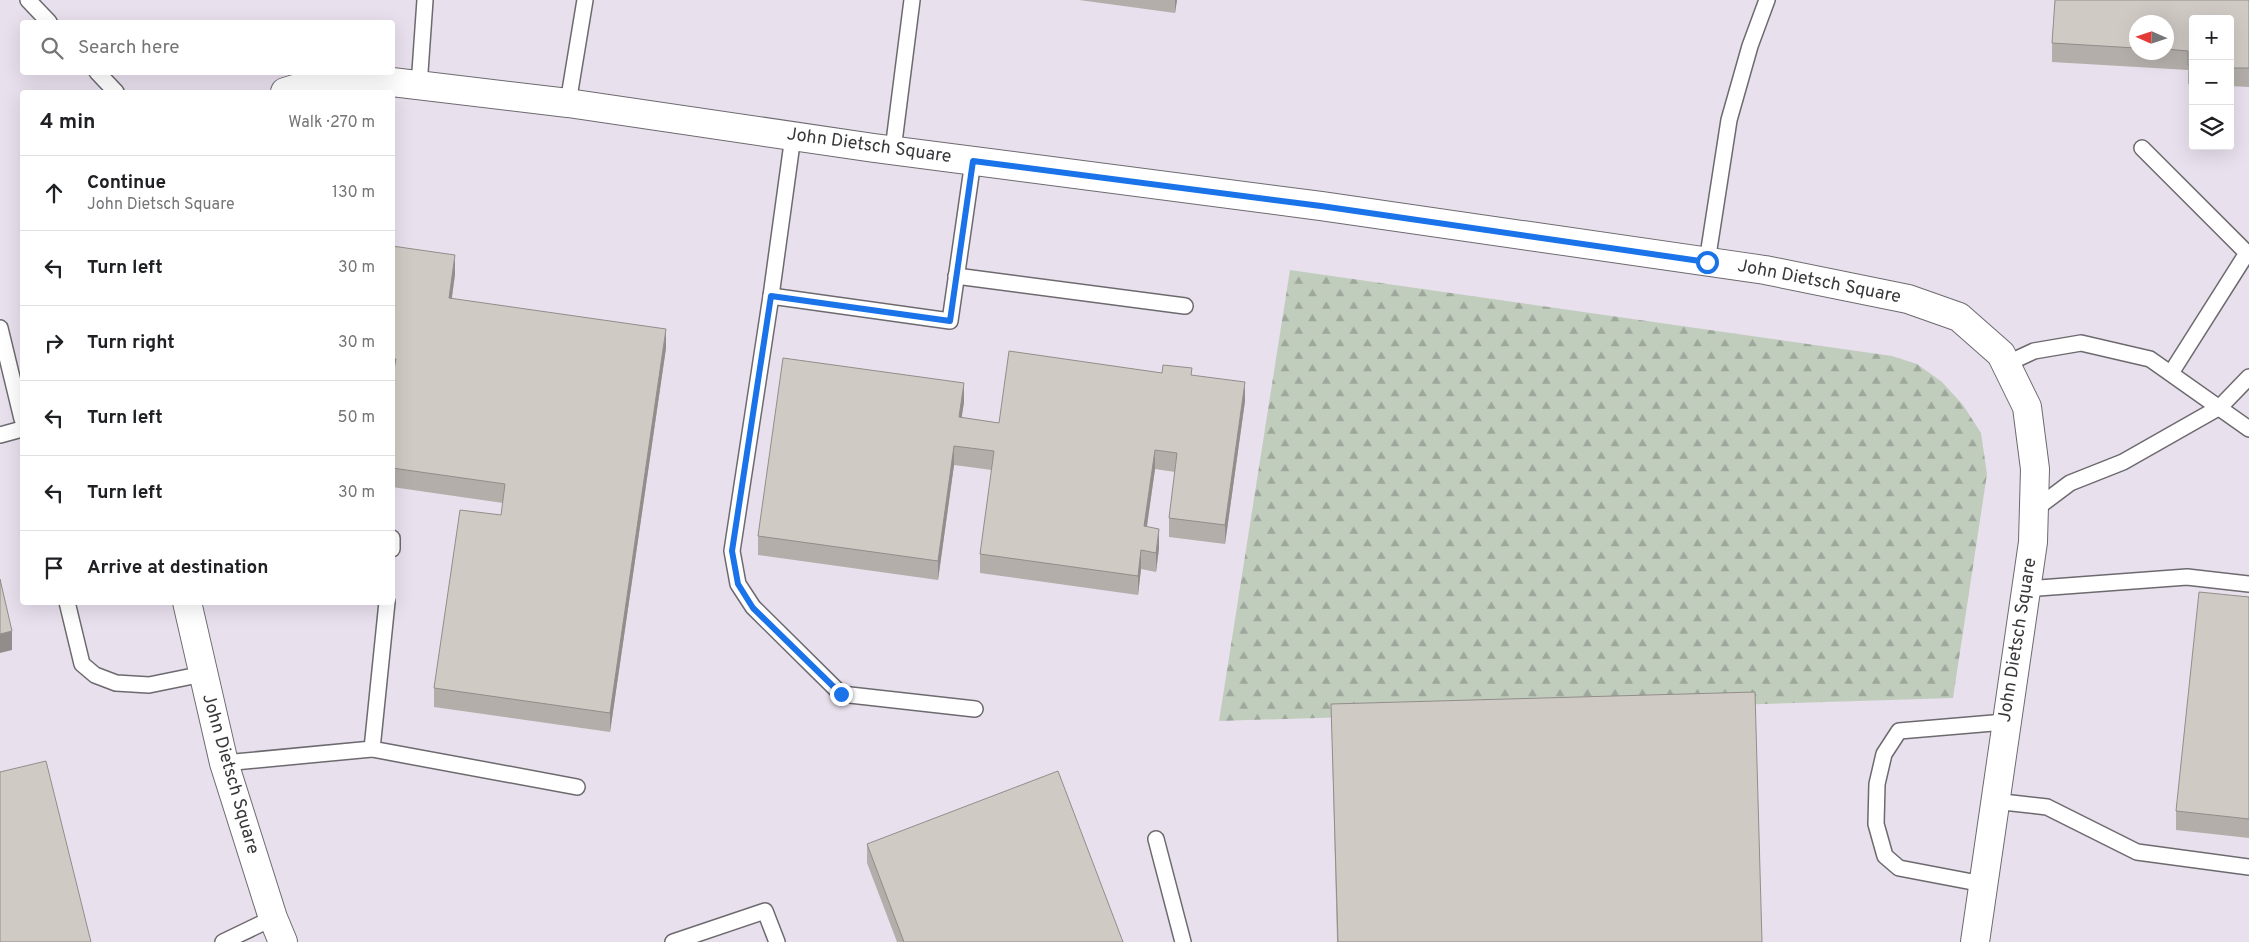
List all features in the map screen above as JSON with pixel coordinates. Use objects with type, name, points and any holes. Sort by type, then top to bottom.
[{"type":"street","name":"John Dietsch Square","points":[[291,90],[311,84],[392,82],[568,103],[973,161],[1321,206],[1765,270],[1908,299],[1959,317],[2001,354],[2027,407],[2035,469],[2033,542],[1975,942]]},
{"type":"street","name":"John Dietsch Square","points":[[187,605],[224,763],[278,930]]},
{"type":"lane","points":[[28,0],[47,20]]},
{"type":"lane","points":[[419,86],[425,0]]},
{"type":"lane","points":[[568,103],[585,0]]},
{"type":"lane","points":[[893,150],[912,0]]},
{"type":"lane","points":[[1707,262],[1729,120],[1750,46],[1767,0]]},
{"type":"lane","points":[[100,75],[114,90]]},
{"type":"lane","points":[[793,136],[771,296],[732,551],[738,584],[753,608],[841,694],[975,709]]},
{"type":"lane","points":[[2142,148],[2247,254],[2171,373]]},
{"type":"lane","points":[[771,296],[950,321],[973,161]]},
{"type":"lane","points":[[956,276],[1185,306]]},
{"type":"lane","points":[[0,328],[20,411]]},
{"type":"lane","points":[[2006,364],[2034,352],[2081,343],[2150,359],[2249,429]]},
{"type":"lane","points":[[2034,510],[2070,483],[2123,462],[2220,407],[2249,377]]},
{"type":"lane","points":[[0,435],[20,430]]},
{"type":"lane","points":[[2025,589],[2187,577],[2249,584]]},
{"type":"lane","points":[[68,605],[82,664],[95,676],[116,683],[149,685],[203,674]]},
{"type":"lane","points":[[372,749],[387,605]]},
{"type":"lane","points":[[1983,884],[1899,868],[1885,856],[1876,824],[1877,784],[1884,754],[1900,731],[2006,722]]},
{"type":"lane","points":[[224,763],[372,749],[577,787]]},
{"type":"lane","points":[[1994,801],[2047,807],[2137,852],[2249,867]]},
{"type":"lane","points":[[1156,839],[1183,942]]},
{"type":"lane","points":[[673,942],[765,911],[777,942]]},
{"type":"lane","points":[[223,942],[278,930]]},
{"type":"shaded area","points":[[0,0],[2249,0],[2249,942],[0,942]]},
{"type":"green space","points":[[1290,270],[1892,356],[1917,364],[1942,382],[1963,405],[1981,433],[1987,474],[1953,698],[1219,721]]},
{"type":"building","points":[[2055,0],[2249,0],[2249,68],[2234,68],[2234,15],[2189,15],[2189,65],[2188,51],[2174,50],[2174,15],[2129,15],[2129,48],[2052,43]]},
{"type":"building","points":[[395,246],[455,255],[449,298],[666,329],[610,713],[434,688],[460,510],[501,515],[505,484],[395,468]]},
{"type":"building","points":[[1009,351],[1162,373],[1163,365],[1192,368],[1191,375],[1245,382],[1225,525],[1169,518],[1177,453],[1155,450],[1144,526],[1159,529],[1156,553],[1141,550],[1138,576],[980,554],[994,451],[954,446],[938,561],[758,536],[783,358],[964,383],[959,417],[999,423]]},
{"type":"building","points":[[0,579],[12,631],[0,634]]},
{"type":"building","points":[[2199,592],[2249,597],[2249,819],[2176,811]]},
{"type":"building","points":[[1755,692],[1762,942],[1338,942],[1331,704]]},
{"type":"building","points":[[46,761],[91,942],[0,942],[0,772]]},
{"type":"building","points":[[1058,771],[1123,942],[904,942],[867,844]]},
{"type":"route","points":[[841,694],[753,608],[738,584],[732,551],[771,296],[950,321],[973,161],[1321,206],[1707,262]]}]
